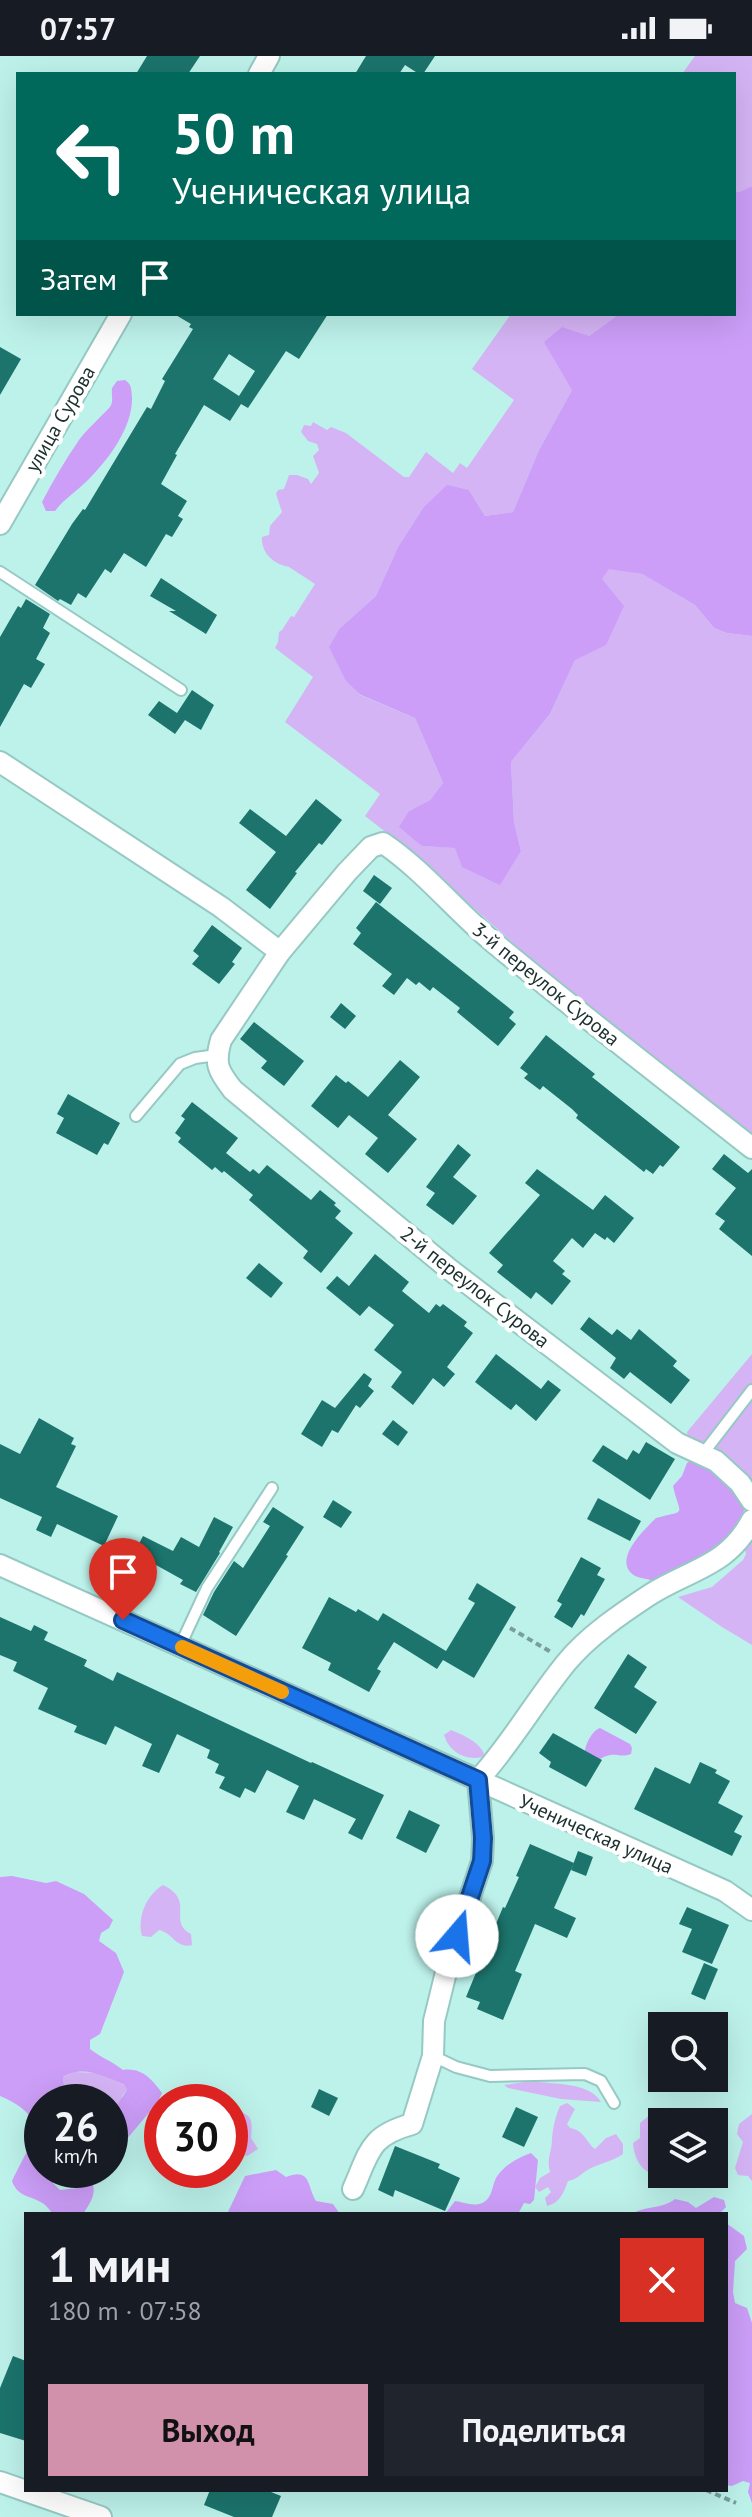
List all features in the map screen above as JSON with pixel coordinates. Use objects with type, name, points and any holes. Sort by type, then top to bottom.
[{"type":"street","name":"улица Сурова","points":[[0,524],[120,316]]},
{"type":"street","points":[[0,762],[221,907],[280,952],[221,1040],[217,1055]]},
{"type":"street","name":"3-й переулок Сурова","points":[[280,952],[347,872],[371,847],[383,843],[399,854],[464,918],[509,956],[752,1148]]},
{"type":"street","name":"2-й переулок Сурова","points":[[217,1055],[220,1073],[233,1090],[449,1269],[677,1443],[716,1461],[740,1483],[752,1501]]},
{"type":"street","points":[[353,2189],[372,2146],[388,2131],[412,2124],[433,2056],[434,2021],[449,1960],[482,1861],[478,1780],[500,1755],[567,1661],[653,1593],[721,1559],[743,1538],[752,1520]]},
{"type":"street","name":"Ученическая улица","points":[[0,1565],[725,1891],[752,1910]]},
{"type":"street","points":[[0,2482],[24,2490]]},
{"type":"street","points":[[29,2492],[101,2517]]},
{"type":"lane","points":[[0,572],[181,690]]},
{"type":"lane","points":[[136,1116],[180,1064],[217,1055]]},
{"type":"lane","points":[[702,1455],[752,1390]]},
{"type":"lane","points":[[180,1646],[207,1588],[272,1488]]},
{"type":"lane","points":[[433,2056],[456,2067],[490,2076],[585,2074],[601,2081],[614,2103]]},
{"type":"path","points":[[510,1628],[567,1661]]},
{"type":"path","points":[[711,2492],[736,2503]]},
{"type":"shaded area","points":[[695,56],[752,56],[752,186],[736,192],[736,72],[683,72]]},
{"type":"shaded area","points":[[752,186],[752,636],[714,628],[695,605],[642,574],[609,569],[602,579],[624,606],[606,645],[575,660],[550,714],[511,762],[514,822],[521,851],[500,885],[462,867],[455,848],[422,846],[399,827],[409,811],[430,800],[443,783],[415,718],[361,695],[346,681],[329,647],[340,628],[376,596],[398,547],[423,508],[447,485],[469,490],[485,516],[513,512],[539,450],[572,390],[544,342],[562,327],[589,336],[616,316],[736,316],[736,192]]},
{"type":"shaded area","points":[[510,316],[616,316],[589,336],[572,390],[539,450],[513,512],[485,516],[469,490],[423,508],[398,547],[376,596],[340,628],[360,695],[415,718],[443,783],[430,800],[409,811],[422,846],[521,851],[514,822],[511,762],[550,714],[575,660],[602,578],[609,568],[642,574],[695,605],[714,628],[752,636],[752,1144],[558,983],[406,848],[365,816],[380,794],[285,722],[313,677],[275,648],[279,632],[291,616],[294,617],[315,584],[269,557],[262,537],[269,535],[270,526],[282,512],[276,494],[284,489],[289,475],[308,479],[311,484],[319,473],[313,456],[319,450],[317,444],[308,441],[301,432],[304,425],[311,426],[313,422],[327,430],[331,427],[346,433],[404,477],[409,477],[426,452],[453,473],[460,463],[467,468],[514,400],[472,369]]},
{"type":"shaded area","points":[[125,380],[131,389],[131,408],[118,442],[88,480],[55,511],[46,511],[42,502],[64,463],[83,436],[110,407],[112,388],[117,381]]},
{"type":"shaded area","points":[[752,1354],[752,1485],[714,1449],[688,1438],[687,1432]]},
{"type":"shaded area","points":[[692,1459],[716,1464],[745,1505],[741,1518],[710,1551],[656,1582],[636,1576],[627,1566],[629,1551],[656,1518],[679,1511],[673,1486]]},
{"type":"shaded area","points":[[752,1541],[752,1645],[678,1597],[712,1587],[743,1560],[746,1554],[744,1545]]},
{"type":"shaded area","points":[[600,1728],[630,1744],[631,1754],[612,1755],[597,1761],[585,1752],[590,1738]]},
{"type":"shaded area","points":[[451,1730],[475,1742],[484,1754],[482,1757],[470,1758],[454,1750],[444,1735]]},
{"type":"shaded area","points":[[12,1876],[46,1883],[56,1881],[84,1894],[113,1920],[109,1928],[101,1933],[99,1941],[116,1953],[124,1972],[100,2034],[90,2040],[90,2049],[123,2070],[135,2070],[146,2075],[155,2084],[144,2084],[144,2119],[128,2138],[128,2084],[94,2073],[78,2072],[63,2077],[64,2084],[24,2084],[24,2111],[0,2096],[0,1877]]},
{"type":"shaded area","points":[[163,1885],[178,1898],[181,1923],[191,1934],[192,1945],[182,1945],[159,1930],[151,1937],[142,1936],[144,1908]]},
{"type":"shaded area","points":[[74,2072],[102,2073],[125,2084],[64,2084],[63,2077]]},
{"type":"shaded area","points":[[532,2081],[579,2087],[588,2090],[601,2102],[561,2099],[504,2085]]},
{"type":"shaded area","points":[[567,2103],[575,2109],[567,2124],[570,2128],[582,2134],[595,2149],[606,2138],[616,2134],[623,2144],[623,2154],[568,2181],[558,2200],[547,2206],[545,2198],[551,2192],[548,2187],[539,2192],[535,2187],[540,2178],[550,2172],[554,2122],[560,2106]]},
{"type":"shaded area","points":[[752,2114],[752,2181],[748,2176],[738,2175],[735,2168],[743,2142],[737,2134],[739,2124]]},
{"type":"shaded area","points":[[248,2116],[252,2126],[251,2138],[258,2149],[248,2155]]},
{"type":"shaded area","points":[[648,2117],[648,2172],[638,2161],[633,2143],[640,2138],[640,2123]]},
{"type":"shaded area","points":[[531,2153],[538,2160],[534,2200],[530,2204],[524,2203],[519,2212],[447,2212],[455,2201],[475,2205],[486,2201],[501,2171]]},
{"type":"shaded area","points":[[24,2157],[24,2188],[94,2188],[94,2193],[84,2212],[51,2212],[44,2204],[25,2196],[12,2181]]},
{"type":"shaded area","points":[[276,2170],[286,2177],[304,2176],[316,2201],[333,2204],[339,2212],[228,2212],[239,2188],[248,2188],[248,2175]]},
{"type":"shaded area","points":[[714,2197],[724,2200],[726,2207],[721,2212],[636,2212],[675,2199],[696,2208]]},
{"type":"shaded area","points":[[728,2224],[744,2236],[747,2249],[735,2261],[733,2292],[735,2303],[747,2308],[752,2323],[752,2503],[748,2492],[750,2483],[743,2481],[728,2485]]},
{"type":"building","points":[[147,56],[200,56],[189,72],[137,72]]},
{"type":"building","points":[[366,56],[435,56],[424,72],[416,72],[405,65],[400,72],[356,72]]},
{"type":"building","points":[[177,316],[327,316],[299,359],[286,351],[248,408],[241,404],[230,421],[204,405],[161,484],[187,501],[178,516],[183,519],[172,537],[166,534],[146,567],[124,553],[111,573],[105,569],[86,598],[78,593],[71,605],[60,599],[58,601],[35,585],[147,407],[151,409],[165,381],[162,379],[193,329],[189,327],[191,324]],"holes":[[[229,354],[255,371],[239,396],[213,379]]]},
{"type":"building","points":[[0,347],[21,359],[0,395]]},
{"type":"building","points":[[161,578],[217,615],[206,634],[150,596]]},
{"type":"building","points":[[26,599],[50,614],[43,628],[50,633],[36,659],[45,664],[31,688],[24,684],[0,727],[0,637],[18,606],[21,608]]},
{"type":"building","points":[[192,690],[214,705],[201,730],[185,720],[175,734],[148,715],[159,701],[177,713]]},
{"type":"building","points":[[316,799],[342,820],[295,872],[270,909],[246,890],[276,852],[239,823],[250,809],[286,836]]},
{"type":"building","points":[[374,875],[392,888],[380,904],[363,891]]},
{"type":"building","points":[[376,902],[514,1012],[509,1018],[516,1024],[498,1046],[457,1012],[460,1008],[433,987],[430,991],[419,982],[416,985],[407,978],[394,995],[382,986],[392,974],[353,944],[361,933],[356,928]]},
{"type":"building","points":[[212,925],[242,948],[232,962],[235,964],[219,984],[192,964],[199,956],[193,951]]},
{"type":"building","points":[[341,1003],[356,1016],[345,1029],[330,1017]]},
{"type":"building","points":[[254,1022],[304,1061],[284,1086],[261,1068],[267,1061],[240,1039]]},
{"type":"building","points":[[546,1035],[595,1074],[592,1077],[680,1147],[663,1167],[660,1165],[653,1174],[646,1169],[644,1172],[576,1118],[578,1115],[572,1109],[543,1086],[540,1090],[524,1078],[528,1074],[520,1068]]},
{"type":"building","points":[[400,1060],[420,1077],[388,1115],[417,1139],[388,1173],[365,1154],[378,1138],[349,1115],[338,1128],[311,1106],[336,1075],[368,1097]]},
{"type":"building","points":[[68,1094],[120,1123],[108,1145],[104,1143],[97,1155],[56,1133],[64,1118],[57,1114]]},
{"type":"building","points":[[192,1102],[238,1138],[226,1153],[250,1172],[253,1169],[259,1174],[267,1165],[311,1200],[320,1190],[336,1203],[334,1205],[341,1211],[335,1218],[353,1233],[321,1273],[303,1258],[308,1251],[249,1200],[253,1195],[224,1171],[222,1173],[215,1167],[212,1170],[178,1142],[181,1138],[175,1133],[185,1119],[181,1116]]},
{"type":"building","points":[[458,1144],[471,1155],[453,1177],[477,1196],[453,1225],[426,1205],[435,1193],[426,1187]]},
{"type":"building","points":[[724,1154],[748,1173],[752,1169],[752,1256],[719,1229],[725,1221],[715,1214],[736,1188],[712,1169]]},
{"type":"building","points":[[537,1169],[593,1210],[605,1195],[634,1218],[614,1243],[595,1233],[583,1248],[572,1238],[553,1261],[571,1281],[552,1305],[536,1292],[531,1299],[497,1272],[503,1265],[489,1253],[540,1195],[525,1183]]},
{"type":"building","points":[[375,1254],[409,1282],[402,1291],[429,1313],[436,1304],[440,1307],[443,1304],[467,1322],[464,1326],[473,1333],[447,1367],[455,1374],[444,1387],[433,1378],[413,1405],[391,1387],[402,1372],[374,1350],[394,1325],[369,1306],[360,1316],[326,1288],[337,1276],[349,1286]]},
{"type":"building","points":[[259,1263],[283,1283],[271,1298],[246,1278]]},
{"type":"building","points":[[589,1317],[612,1335],[617,1329],[631,1340],[639,1329],[677,1361],[673,1366],[690,1380],[671,1404],[630,1372],[624,1379],[610,1368],[616,1358],[580,1329]]},
{"type":"building","points":[[496,1354],[541,1389],[548,1380],[561,1390],[536,1421],[516,1404],[511,1410],[475,1382]]},
{"type":"building","points":[[364,1373],[372,1379],[368,1386],[374,1391],[360,1408],[356,1405],[338,1433],[332,1430],[322,1447],[301,1434],[322,1400],[335,1408]]},
{"type":"building","points":[[39,1418],[74,1438],[71,1444],[76,1446],[56,1487],[118,1516],[104,1546],[57,1524],[51,1537],[36,1530],[42,1517],[0,1498],[0,1444],[20,1454]]},
{"type":"building","points":[[393,1420],[408,1432],[398,1446],[382,1434]]},
{"type":"building","points":[[646,1442],[675,1459],[650,1500],[592,1461],[603,1445],[627,1460],[633,1450],[639,1454]]},
{"type":"building","points":[[598,1498],[641,1521],[630,1541],[587,1519]]},
{"type":"building","points":[[333,1500],[352,1512],[341,1528],[323,1517]]},
{"type":"building","points":[[273,1507],[304,1527],[236,1636],[203,1615],[234,1561],[243,1568],[270,1526],[263,1522]]},
{"type":"building","points":[[214,1517],[233,1527],[196,1592],[180,1584],[183,1580],[156,1565],[154,1569],[132,1557],[143,1536],[173,1551],[181,1537],[199,1547]]},
{"type":"building","points":[[581,1557],[601,1568],[597,1575],[605,1579],[584,1616],[581,1614],[572,1628],[554,1617],[562,1604],[557,1601]]},
{"type":"building","points":[[477,1583],[516,1607],[474,1678],[443,1660],[437,1669],[394,1642],[377,1669],[381,1671],[369,1692],[328,1670],[331,1663],[302,1648],[329,1597],[378,1621],[383,1613],[446,1651],[475,1603],[468,1599]]},
{"type":"building","points":[[0,1617],[31,1631],[34,1625],[48,1632],[44,1640],[87,1660],[84,1666],[113,1681],[117,1672],[384,1795],[362,1840],[348,1833],[356,1819],[314,1799],[304,1820],[286,1812],[299,1786],[267,1770],[255,1793],[245,1788],[240,1798],[219,1788],[225,1777],[215,1773],[219,1764],[207,1758],[210,1750],[177,1734],[159,1773],[142,1766],[152,1744],[115,1726],[106,1745],[74,1732],[77,1726],[38,1709],[48,1688],[13,1671],[17,1662],[0,1655]]},
{"type":"building","points":[[628,1654],[647,1667],[634,1687],[657,1702],[636,1734],[594,1708]]},
{"type":"building","points":[[553,1733],[602,1760],[586,1787],[549,1767],[551,1762],[539,1753]]},
{"type":"building","points":[[700,1762],[730,1781],[718,1803],[743,1816],[734,1832],[742,1836],[732,1856],[634,1809],[655,1767],[690,1784]]},
{"type":"building","points":[[409,1810],[440,1825],[426,1853],[396,1838]]},
{"type":"building","points":[[530,1844],[574,1863],[554,1908],[576,1918],[567,1938],[535,1924],[515,1971],[522,1974],[503,2020],[477,2009],[480,2002],[466,1997],[503,1907],[519,1877],[516,1876]]},
{"type":"building","points":[[578,1851],[593,1857],[586,1876],[571,1870]]},
{"type":"building","points":[[687,1907],[729,1925],[712,1964],[682,1952],[692,1929],[679,1924]]},
{"type":"building","points":[[704,1963],[718,1969],[705,2000],[691,1994]]},
{"type":"building","points":[[319,2089],[338,2098],[329,2116],[311,2107]]},
{"type":"building","points":[[516,2107],[538,2117],[524,2147],[502,2137]]},
{"type":"building","points":[[395,2146],[440,2164],[438,2168],[460,2178],[445,2211],[395,2190],[393,2197],[378,2190]]},
{"type":"building","points":[[13,2356],[24,2360],[24,2440],[0,2433],[0,2388]]},
{"type":"building","points":[[209,2492],[271,2492],[281,2496],[272,2517],[234,2517],[204,2505]]},
{"type":"slow traffic","points":[[182,1647],[282,1692]]},
{"type":"route","points":[[123,1620],[478,1780],[482,1861],[457,1936]]}]
